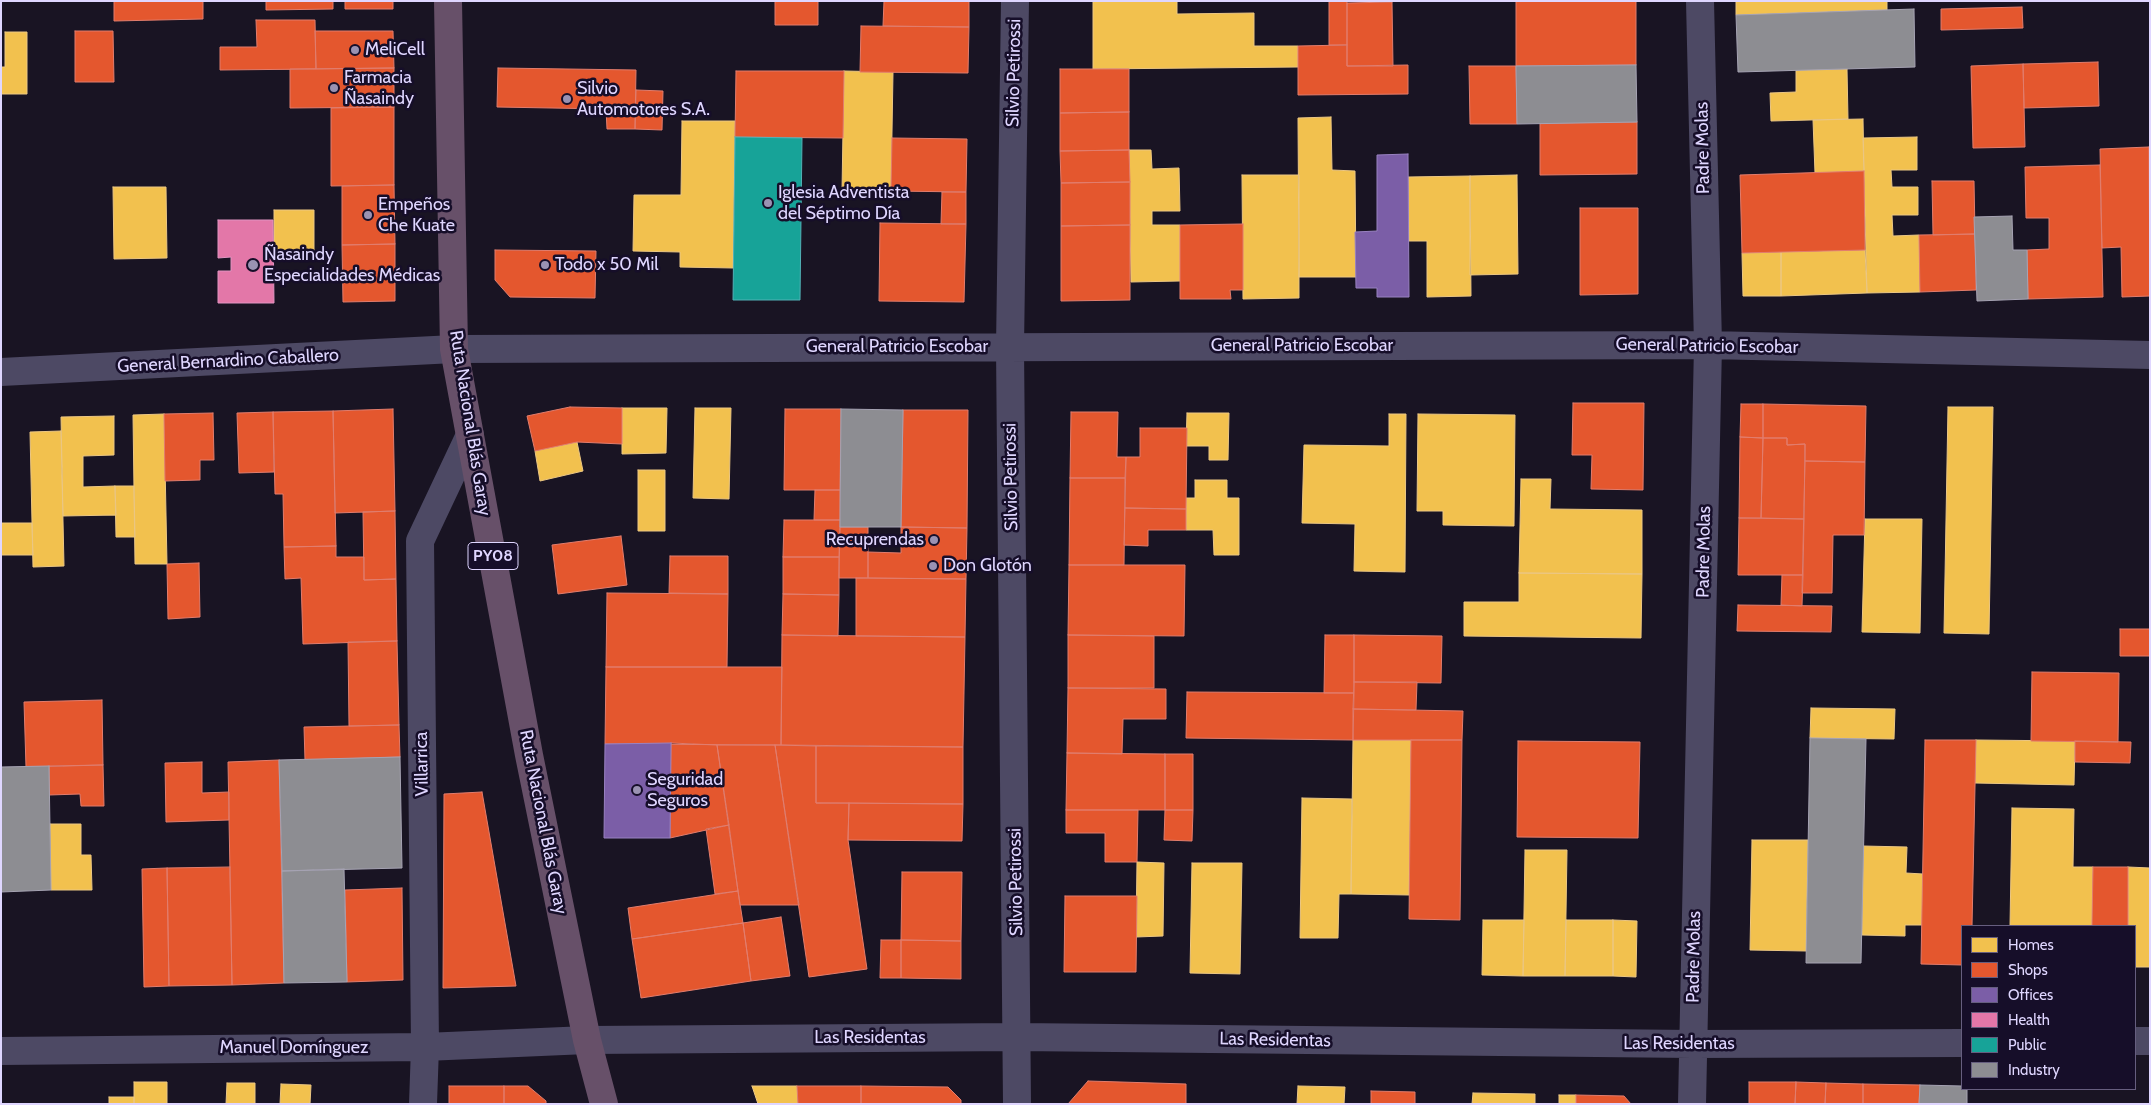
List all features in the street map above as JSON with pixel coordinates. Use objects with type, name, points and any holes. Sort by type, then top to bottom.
[{"type":"highway","name":"Ruta Nacional Blás Garay","points":[[448,1],[454,349],[530,755],[587,1040],[604,1104]]},
{"type":"street","name":"Silvio Petirossi","points":[[1015,1],[1010,347],[1018,1037],[1017,1104]]},
{"type":"street","name":"Padre Molas","points":[[1692,1104],[1708,344],[1700,1]]},
{"type":"street","name":"General Patricio Escobar","points":[[454,349],[1708,344],[2150,354]]},
{"type":"street","name":"General Bernardino Caballero","points":[[1,372],[454,349]]},
{"type":"street","name":"Villarrica","points":[[423,1104],[425,1048],[420,541],[470,435]]},
{"type":"street","name":"Las Residentas","points":[[587,1040],[1018,1037],[1692,1044],[1961,1043]]},
{"type":"street","name":"Manuel Domínguez","points":[[1,1051],[425,1048],[587,1040]]},
{"type":"street","points":[[2136,1042],[2150,1041]]},
{"type":"building: Homes","points":[[1093,1],[1177,1],[1177,14],[1254,13],[1254,46],[1298,46],[1298,67],[1093,69]]},
{"type":"building: Homes","points":[[1736,1],[1887,1],[1887,10],[1736,15]]},
{"type":"building: Homes","points":[[5,32],[27,32],[27,94],[1,94],[1,67],[5,67]]},
{"type":"building: Homes","points":[[1847,69],[1848,119],[1771,121],[1770,93],[1796,92],[1796,70]]},
{"type":"building: Homes","points":[[844,71],[893,72],[891,191],[842,191]]},
{"type":"building: Homes","points":[[1331,117],[1332,170],[1355,171],[1356,277],[1299,277],[1298,118]]},
{"type":"building: Homes","points":[[1863,119],[1864,171],[1815,173],[1813,120]]},
{"type":"building: Homes","points":[[682,121],[735,121],[733,268],[680,267],[680,252],[633,251],[634,195],[681,195]]},
{"type":"building: Homes","points":[[1917,137],[1917,170],[1891,170],[1892,187],[1918,187],[1918,215],[1892,215],[1893,236],[1919,235],[1920,292],[1867,293],[1863,138]]},
{"type":"building: Homes","points":[[1129,150],[1151,150],[1152,169],[1179,168],[1180,211],[1152,211],[1152,225],[1180,225],[1180,281],[1131,282]]},
{"type":"building: Homes","points":[[1242,175],[1299,175],[1299,298],[1243,299]]},
{"type":"building: Homes","points":[[1517,175],[1518,274],[1470,275],[1470,176]]},
{"type":"building: Homes","points":[[1470,176],[1471,296],[1427,297],[1427,241],[1409,241],[1408,177]]},
{"type":"building: Homes","points":[[113,187],[166,187],[167,258],[114,259]]},
{"type":"building: Homes","points":[[274,210],[314,210],[314,256],[274,257]]},
{"type":"building: Homes","points":[[1865,250],[1867,293],[1781,296],[1781,252]]},
{"type":"building: Homes","points":[[1781,252],[1781,296],[1743,296],[1742,253]]},
{"type":"building: Homes","points":[[1948,407],[1993,407],[1989,634],[1944,633]]},
{"type":"building: Homes","points":[[622,408],[667,408],[666,453],[622,454]]},
{"type":"building: Homes","points":[[695,408],[731,408],[729,499],[693,498]]},
{"type":"building: Homes","points":[[1187,413],[1229,413],[1228,460],[1209,460],[1209,446],[1186,446]]},
{"type":"building: Homes","points":[[164,414],[167,564],[135,564],[133,415]]},
{"type":"building: Homes","points":[[1389,414],[1406,414],[1405,572],[1354,571],[1355,524],[1302,523],[1304,445],[1389,446]]},
{"type":"building: Homes","points":[[1418,414],[1515,415],[1514,526],[1443,525],[1443,511],[1417,511]]},
{"type":"building: Homes","points":[[114,416],[114,455],[83,456],[83,487],[115,486],[116,515],[63,516],[61,417]]},
{"type":"building: Homes","points":[[61,431],[64,566],[33,567],[30,432]]},
{"type":"building: Homes","points":[[577,442],[583,471],[540,481],[535,451]]},
{"type":"building: Homes","points":[[638,470],[665,470],[665,531],[638,531]]},
{"type":"building: Homes","points":[[1521,479],[1551,479],[1550,509],[1642,510],[1642,574],[1519,573]]},
{"type":"building: Homes","points":[[1195,480],[1227,480],[1227,498],[1239,498],[1239,555],[1214,555],[1213,530],[1186,530],[1186,498],[1195,498]]},
{"type":"building: Homes","points":[[115,486],[134,486],[135,537],[116,537]]},
{"type":"building: Homes","points":[[1865,519],[1922,519],[1920,633],[1862,632]]},
{"type":"building: Homes","points":[[1,523],[32,523],[33,555],[1,555]]},
{"type":"building: Homes","points":[[1519,573],[1642,574],[1641,638],[1464,636],[1464,602],[1519,602]]},
{"type":"building: Homes","points":[[1811,708],[1895,709],[1894,739],[1810,738]]},
{"type":"building: Homes","points":[[1353,740],[1411,740],[1409,895],[1351,894]]},
{"type":"building: Homes","points":[[1976,740],[2075,741],[2074,785],[1975,783]]},
{"type":"building: Homes","points":[[1302,798],[1352,799],[1351,894],[1339,894],[1338,938],[1300,938]]},
{"type":"building: Homes","points":[[2012,808],[2074,809],[2073,867],[2093,867],[2092,925],[2010,925]]},
{"type":"building: Homes","points":[[50,824],[81,824],[81,855],[91,855],[92,890],[51,890]]},
{"type":"building: Homes","points":[[1752,840],[1808,840],[1806,951],[1750,950]]},
{"type":"building: Homes","points":[[1863,846],[1907,847],[1906,873],[1923,874],[1922,925],[1905,925],[1905,936],[1862,935]]},
{"type":"building: Homes","points":[[1525,850],[1567,850],[1565,976],[1523,976]]},
{"type":"building: Homes","points":[[1137,862],[1164,863],[1163,936],[1136,937]]},
{"type":"building: Homes","points":[[1192,863],[1242,863],[1240,974],[1190,973]]},
{"type":"building: Homes","points":[[2128,867],[2150,868],[2150,967],[2136,967],[2136,925],[2128,925]]},
{"type":"building: Homes","points":[[1483,920],[1524,920],[1523,976],[1482,975]]},
{"type":"building: Homes","points":[[1566,920],[1613,920],[1613,976],[1565,976]]},
{"type":"building: Homes","points":[[1613,920],[1637,921],[1636,977],[1613,976]]},
{"type":"building: Homes","points":[[134,1082],[167,1082],[167,1104],[134,1104]]},
{"type":"building: Homes","points":[[227,1083],[255,1083],[255,1104],[226,1104]]},
{"type":"building: Homes","points":[[281,1084],[311,1085],[310,1104],[280,1104]]},
{"type":"building: Homes","points":[[752,1086],[797,1086],[798,1104],[758,1104]]},
{"type":"building: Homes","points":[[1298,1086],[1345,1087],[1344,1104],[1297,1104]]},
{"type":"building: Homes","points":[[1473,1093],[1535,1094],[1535,1104],[1472,1104]]},
{"type":"building: Homes","points":[[1559,1095],[1576,1095],[1576,1104],[1559,1104]]},
{"type":"building: Homes","points":[[109,1097],[134,1097],[134,1104],[109,1104]]},
{"type":"building: Shops","points":[[114,1],[203,1],[203,19],[114,21]]},
{"type":"building: Shops","points":[[266,1],[333,1],[333,9],[266,10]]},
{"type":"building: Shops","points":[[345,1],[393,1],[393,9],[345,9]]},
{"type":"building: Shops","points":[[775,1],[818,1],[818,25],[775,25]]},
{"type":"building: Shops","points":[[884,1],[969,1],[969,27],[883,26]]},
{"type":"building: Shops","points":[[1329,1],[1347,1],[1347,45],[1329,45]]},
{"type":"building: Shops","points":[[1516,1],[1636,1],[1636,65],[1516,66]]},
{"type":"building: Shops","points":[[1392,2],[1393,66],[1347,66],[1347,3]]},
{"type":"building: Shops","points":[[2022,7],[2023,28],[1941,30],[1941,9]]},
{"type":"building: Shops","points":[[256,20],[315,20],[316,69],[220,70],[220,47],[257,47]]},
{"type":"building: Shops","points":[[861,26],[969,27],[968,73],[860,72]]},
{"type":"building: Shops","points":[[75,31],[113,31],[114,82],[75,82]]},
{"type":"building: Shops","name":"MeliCell","points":[[315,31],[393,31],[394,68],[316,69]]},
{"type":"building: Shops","points":[[1347,45],[1347,66],[1408,65],[1408,94],[1298,95],[1298,46]]},
{"type":"building: Shops","points":[[2098,62],[2099,106],[2024,108],[2023,64]]},
{"type":"building: Shops","points":[[2023,64],[2025,147],[1973,148],[1971,66]]},
{"type":"building: Shops","points":[[1469,66],[1516,66],[1517,124],[1470,124]]},
{"type":"building: Shops","points":[[394,68],[394,107],[290,108],[290,69]]},
{"type":"building: Shops","name":"Silvio Automotores S.A.","points":[[498,68],[636,70],[635,129],[607,129],[606,109],[497,107]]},
{"type":"building: Shops","points":[[1060,69],[1129,69],[1129,112],[1060,113]]},
{"type":"building: Shops","points":[[736,71],[844,71],[843,138],[735,137]]},
{"type":"building: Shops","points":[[636,90],[663,91],[662,130],[635,129]]},
{"type":"building: Shops","points":[[394,107],[394,185],[331,186],[331,108]]},
{"type":"building: Shops","points":[[1129,112],[1129,150],[1060,151],[1060,113]]},
{"type":"building: Shops","points":[[1637,122],[1637,174],[1540,175],[1540,123]]},
{"type":"building: Shops","points":[[892,138],[967,139],[966,192],[891,191]]},
{"type":"building: Shops","points":[[2149,147],[2150,296],[2122,297],[2121,247],[2102,248],[2100,149]]},
{"type":"building: Shops","points":[[1129,150],[1130,182],[1061,183],[1060,151]]},
{"type":"building: Shops","points":[[2100,165],[2103,297],[2028,299],[2027,250],[2049,249],[2049,218],[2026,218],[2025,167]]},
{"type":"building: Shops","points":[[1864,171],[1865,250],[1742,253],[1740,175]]},
{"type":"building: Shops","points":[[1932,181],[1974,181],[1975,234],[1933,235]]},
{"type":"building: Shops","points":[[1130,182],[1130,225],[1061,226],[1061,183]]},
{"type":"building: Shops","name":"Empeños Che Kuate","points":[[394,185],[395,244],[342,245],[342,186]]},
{"type":"building: Shops","points":[[942,192],[966,192],[966,224],[941,224]]},
{"type":"building: Shops","points":[[1580,208],[1638,208],[1638,294],[1580,295]]},
{"type":"building: Shops","points":[[880,223],[966,224],[964,302],[879,301]]},
{"type":"building: Shops","points":[[1243,224],[1243,290],[1230,290],[1231,299],[1180,299],[1180,225]]},
{"type":"building: Shops","points":[[1130,225],[1130,300],[1061,301],[1061,226]]},
{"type":"building: Shops","points":[[1975,234],[1976,290],[1920,292],[1919,235]]},
{"type":"building: Shops","points":[[395,244],[395,301],[343,302],[342,245]]},
{"type":"building: Shops","name":"Todo x 50 Mil","points":[[495,250],[596,251],[595,298],[510,297],[495,280]]},
{"type":"building: Shops","points":[[1573,403],[1644,403],[1643,490],[1591,489],[1592,455],[1572,455]]},
{"type":"building: Shops","points":[[1741,404],[1763,404],[1763,438],[1740,437]]},
{"type":"building: Shops","points":[[1763,404],[1866,406],[1865,462],[1805,461],[1805,444],[1787,445],[1787,438],[1763,438]]},
{"type":"building: Shops","points":[[570,407],[622,408],[622,444],[577,442],[535,451],[527,416]]},
{"type":"building: Shops","points":[[393,409],[395,511],[335,513],[333,411]]},
{"type":"building: Shops","points":[[785,409],[841,409],[840,490],[784,490]]},
{"type":"building: Shops","points":[[903,410],[968,410],[967,528],[901,527]]},
{"type":"building: Shops","points":[[333,411],[336,546],[284,547],[283,494],[275,494],[273,412]]},
{"type":"building: Shops","points":[[273,412],[274,472],[239,473],[237,413]]},
{"type":"building: Shops","points":[[1071,412],[1118,412],[1117,457],[1126,457],[1125,478],[1070,478]]},
{"type":"building: Shops","points":[[213,413],[214,460],[200,460],[200,480],[165,481],[164,414]]},
{"type":"building: Shops","points":[[1140,428],[1187,428],[1186,509],[1125,508],[1126,457],[1140,457]]},
{"type":"building: Shops","points":[[1740,437],[1763,438],[1761,518],[1739,518]]},
{"type":"building: Shops","points":[[1763,438],[1787,438],[1787,445],[1805,444],[1804,519],[1761,518]]},
{"type":"building: Shops","points":[[1805,461],[1865,462],[1864,535],[1833,535],[1832,593],[1802,593]]},
{"type":"building: Shops","points":[[1070,478],[1125,478],[1124,565],[1069,565]]},
{"type":"building: Shops","points":[[815,490],[840,490],[840,520],[814,520]]},
{"type":"building: Shops","points":[[1125,508],[1186,509],[1186,530],[1148,530],[1148,546],[1124,545]]},
{"type":"building: Shops","points":[[395,511],[396,579],[364,580],[363,512]]},
{"type":"building: Shops","points":[[1739,518],[1804,519],[1803,575],[1738,575]]},
{"type":"building: Shops","points":[[784,520],[840,520],[839,557],[783,557]]},
{"type":"building: Shops","points":[[840,527],[868,527],[868,578],[839,578]]},
{"type":"building: Shops","points":[[901,527],[967,528],[966,579],[868,578],[868,552],[901,553]]},
{"type":"building: Shops","points":[[621,536],[627,585],[558,594],[552,545]]},
{"type":"building: Shops","points":[[336,546],[336,557],[364,557],[364,580],[396,579],[397,641],[303,644],[301,578],[285,579],[284,547]]},
{"type":"building: Shops","points":[[670,556],[728,556],[728,594],[669,593]]},
{"type":"building: Shops","points":[[783,557],[839,557],[839,595],[783,594]]},
{"type":"building: Shops","points":[[199,563],[200,617],[168,619],[167,564]]},
{"type":"building: Shops","points":[[1069,565],[1185,565],[1184,636],[1068,635]]},
{"type":"building: Shops","points":[[1782,575],[1803,575],[1802,606],[1781,605]]},
{"type":"building: Shops","points":[[856,578],[966,579],[965,637],[856,636]]},
{"type":"building: Shops","points":[[607,593],[728,594],[727,667],[606,667]]},
{"type":"building: Shops","points":[[783,594],[839,595],[838,636],[782,635]]},
{"type":"building: Shops","points":[[1738,605],[1832,606],[1831,632],[1737,631]]},
{"type":"building: Shops","points":[[2120,629],[2150,629],[2150,656],[2120,656]]},
{"type":"building: Shops","points":[[782,635],[965,637],[963,747],[781,745]]},
{"type":"building: Shops","points":[[1068,635],[1154,636],[1154,688],[1068,688]]},
{"type":"building: Shops","points":[[1325,635],[1354,635],[1354,693],[1324,693]]},
{"type":"building: Shops","points":[[1354,635],[1442,636],[1441,683],[1354,682]]},
{"type":"building: Shops","points":[[397,641],[399,725],[349,726],[348,642]]},
{"type":"building: Shops","points":[[606,667],[782,667],[781,745],[605,744]]},
{"type":"building: Shops","points":[[2032,672],[2119,673],[2118,742],[2031,741]]},
{"type":"building: Shops","points":[[1354,682],[1417,682],[1416,710],[1353,709]]},
{"type":"building: Shops","points":[[1068,688],[1166,689],[1166,719],[1123,719],[1122,754],[1067,753]]},
{"type":"building: Shops","points":[[1187,692],[1354,693],[1353,740],[1186,738]]},
{"type":"building: Shops","points":[[102,700],[103,765],[26,767],[24,702]]},
{"type":"building: Shops","points":[[1353,709],[1463,711],[1462,740],[1353,740]]},
{"type":"building: Shops","points":[[399,725],[400,757],[305,760],[304,727]]},
{"type":"building: Shops","points":[[1411,740],[1462,740],[1460,920],[1409,919]]},
{"type":"building: Shops","points":[[1925,740],[1976,740],[1972,925],[1961,925],[1961,965],[1921,964]]},
{"type":"building: Shops","points":[[1518,741],[1640,742],[1638,838],[1517,837]]},
{"type":"building: Shops","points":[[2075,741],[2131,742],[2130,763],[2075,762]]},
{"type":"building: Shops","points":[[671,743],[717,745],[729,825],[670,838]]},
{"type":"building: Shops","points":[[717,745],[775,745],[799,905],[740,905]]},
{"type":"building: Shops","points":[[775,745],[816,746],[816,803],[849,803],[848,840],[867,969],[809,977]]},
{"type":"building: Shops","points":[[816,746],[963,747],[963,804],[816,803]]},
{"type":"building: Shops","points":[[1067,753],[1165,754],[1165,810],[1066,810]]},
{"type":"building: Shops","points":[[1165,754],[1193,754],[1193,810],[1165,810]]},
{"type":"building: Shops","points":[[279,760],[284,983],[232,985],[228,762]]},
{"type":"building: Shops","points":[[202,762],[202,793],[229,792],[229,820],[166,822],[165,763]]},
{"type":"building: Shops","points":[[103,765],[104,806],[81,806],[80,794],[49,795],[49,766]]},
{"type":"building: Shops","points":[[482,792],[516,986],[443,988],[444,794]]},
{"type":"building: Shops","points":[[849,803],[963,804],[962,841],[848,840]]},
{"type":"building: Shops","points":[[1066,810],[1138,810],[1137,862],[1105,862],[1105,833],[1066,833]]},
{"type":"building: Shops","points":[[1165,810],[1193,810],[1192,841],[1164,840]]},
{"type":"building: Shops","points":[[729,825],[738,891],[715,894],[706,829]]},
{"type":"building: Shops","points":[[230,867],[232,985],[169,986],[167,868]]},
{"type":"building: Shops","points":[[2093,867],[2128,867],[2128,925],[2092,925]]},
{"type":"building: Shops","points":[[167,868],[169,986],[144,987],[142,869]]},
{"type":"building: Shops","points":[[902,872],[962,872],[961,941],[901,940]]},
{"type":"building: Shops","points":[[402,888],[403,980],[347,982],[345,890]]},
{"type":"building: Shops","points":[[738,891],[743,923],[632,939],[628,908]]},
{"type":"building: Shops","points":[[1065,896],[1137,896],[1136,972],[1064,972]]},
{"type":"building: Shops","points":[[781,917],[790,976],[751,981],[743,923]]},
{"type":"building: Shops","points":[[743,923],[751,981],[641,998],[632,939]]},
{"type":"building: Shops","points":[[881,940],[901,940],[901,978],[880,978]]},
{"type":"building: Shops","points":[[901,940],[961,941],[961,979],[901,978]]},
{"type":"building: Shops","points":[[1088,1081],[1186,1084],[1186,1104],[1068,1104]]},
{"type":"building: Shops","points":[[1749,1082],[1796,1082],[1795,1104],[1749,1104]]},
{"type":"building: Shops","points":[[1796,1082],[1826,1083],[1825,1104],[1795,1104]]},
{"type":"building: Shops","points":[[1826,1083],[1863,1084],[1863,1104],[1825,1104]]},
{"type":"building: Shops","points":[[1863,1084],[1920,1085],[1919,1104],[1863,1104]]},
{"type":"building: Shops","points":[[449,1086],[504,1086],[504,1104],[449,1104]]},
{"type":"building: Shops","points":[[504,1086],[528,1086],[546,1101],[546,1104],[504,1104]]},
{"type":"building: Shops","points":[[797,1086],[861,1086],[861,1104],[798,1104]]},
{"type":"building: Shops","points":[[861,1086],[948,1087],[961,1100],[961,1104],[861,1104]]},
{"type":"building: Shops","points":[[1371,1091],[1415,1092],[1415,1104],[1371,1104]]},
{"type":"building: Shops","points":[[1576,1095],[1624,1096],[1631,1104],[1576,1104]]},
{"type":"building: Offices","points":[[1408,154],[1409,297],[1377,297],[1377,288],[1356,288],[1355,232],[1377,231],[1377,155]]},
{"type":"building: Offices","points":[[671,743],[670,838],[604,838],[605,744]]},
{"type":"building: Health","name":"Ñasaindy Especialidades Médicas","points":[[218,220],[273,220],[274,303],[218,303],[218,271],[231,271],[231,257],[218,258]]},
{"type":"building: Public","name":"Iglesia Adventista del Séptimo Día","points":[[735,137],[802,138],[800,300],[733,300]]},
{"type":"building: Industry","points":[[1914,9],[1915,67],[1738,72],[1736,15]]},
{"type":"building: Industry","points":[[1636,65],[1637,122],[1517,124],[1516,66]]},
{"type":"building: Industry","points":[[2012,216],[2013,250],[2027,250],[2028,299],[1977,301],[1974,217]]},
{"type":"building: Industry","points":[[841,409],[903,410],[901,527],[840,527]]},
{"type":"building: Industry","points":[[1810,738],[1866,739],[1861,963],[1806,963]]},
{"type":"building: Industry","points":[[400,757],[402,868],[282,871],[279,760]]},
{"type":"building: Industry","points":[[49,766],[51,890],[1,892],[1,767]]},
{"type":"building: Industry","points":[[344,869],[347,982],[284,983],[282,871]]},
{"type":"building: Industry","points":[[1920,1085],[1961,1086],[1961,1090],[1967,1090],[1967,1104],[1919,1104]]},
{"type":"place","name":"MeliCell","points":[[355,50]]},
{"type":"place","name":"Farmacia Ñasaindy","points":[[334,88]]},
{"type":"place","name":"Silvio Automotores S.A.","points":[[567,99]]},
{"type":"place","name":"Iglesia Adventista del Séptimo Día","points":[[768,203]]},
{"type":"place","name":"Empeños Che Kuate","points":[[368,215]]},
{"type":"place","name":"Ñasaindy Especialidades Médicas","points":[[253,265]]},
{"type":"place","name":"Todo x 50 Mil","points":[[545,265]]},
{"type":"place","name":"Recuprendas","points":[[934,540]]},
{"type":"place","name":"Don Glotón","points":[[933,566]]},
{"type":"place","name":"Seguridad Seguros","points":[[637,790]]}]
